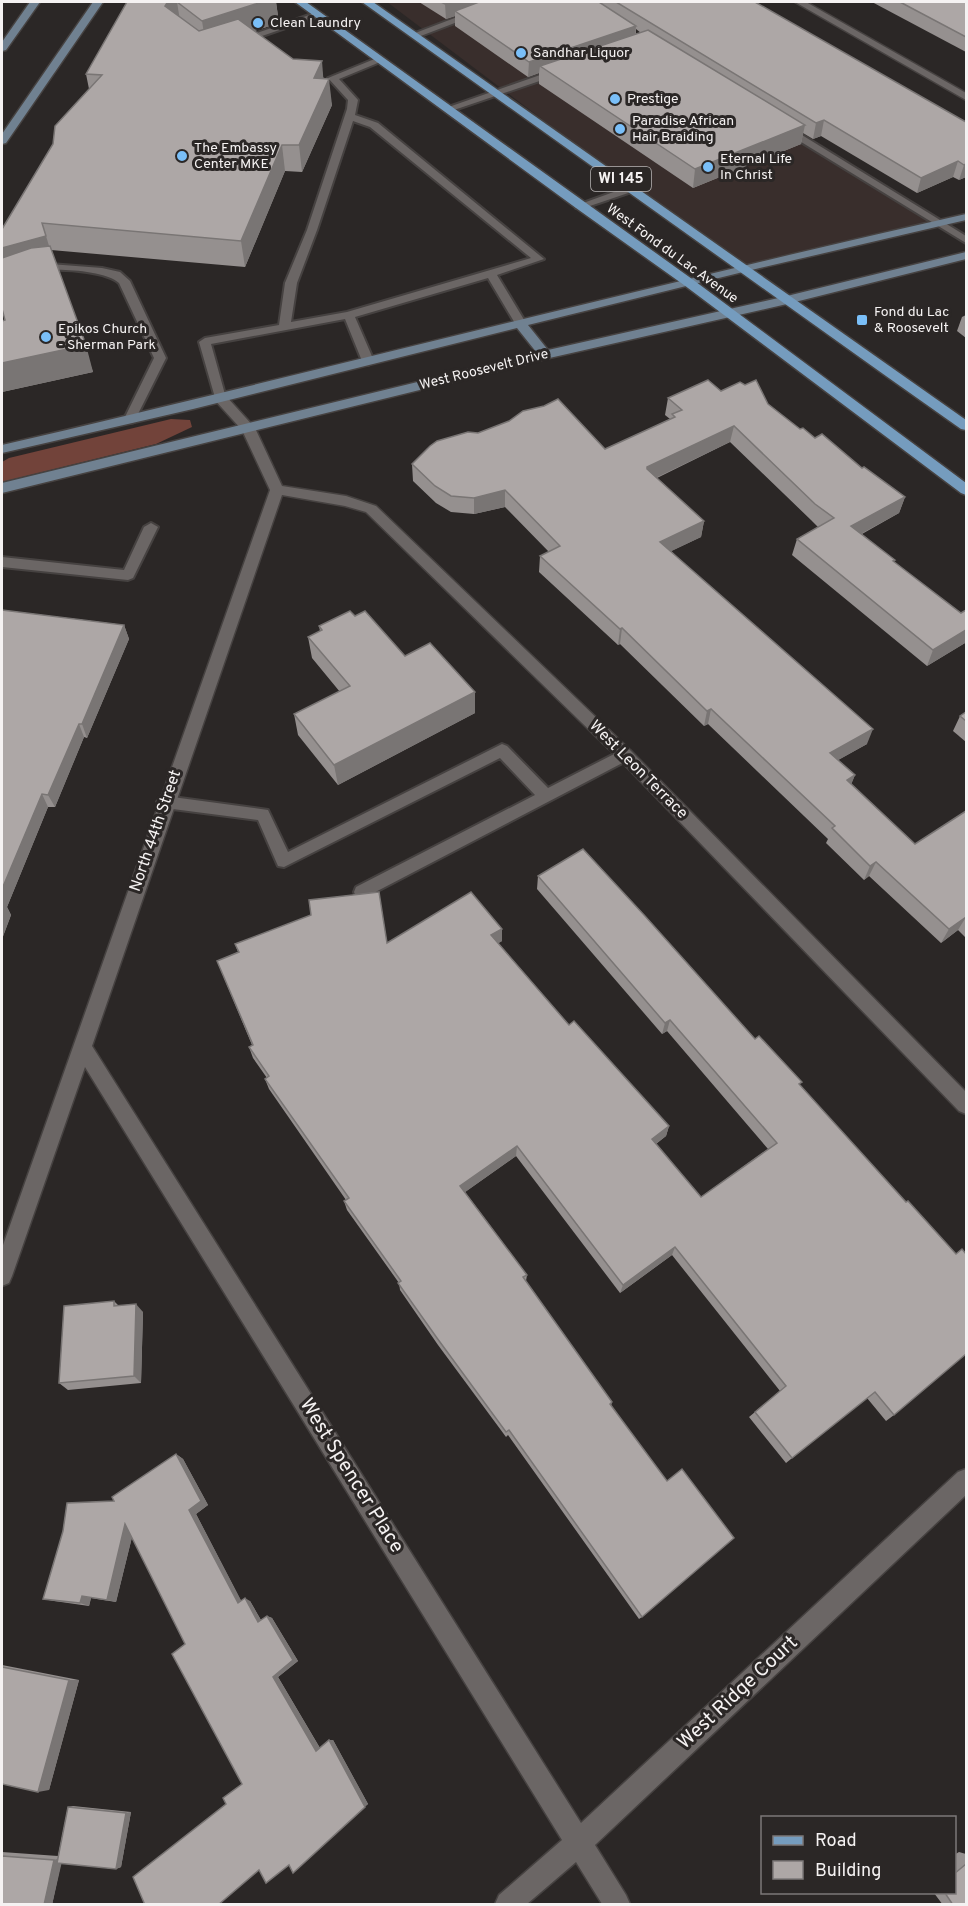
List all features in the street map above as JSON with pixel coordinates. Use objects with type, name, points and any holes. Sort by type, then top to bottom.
[{"type":"main road","name":"West Fond du Lac Avenue","points":[[300,2],[688,282],[966,490]]},
{"type":"main road","name":"West Fond du Lac Avenue","points":[[367,2],[633,188],[966,426]]},
{"type":"street","points":[[2,48],[34,2]]},
{"type":"street","points":[[2,141],[98,2]]},
{"type":"street","points":[[800,2],[966,97]]},
{"type":"street","points":[[2,449],[220,398],[743,268],[966,217]]},
{"type":"street","name":"West Roosevelt Drive","points":[[2,488],[545,355],[787,300],[966,256]]},
{"type":"street","points":[[520,323],[545,355]]},
{"type":"street","points":[[220,398],[248,428],[277,490]]},
{"type":"street","name":"West Leon Terrace","points":[[277,490],[346,501],[371,510],[625,755],[966,1105]]},
{"type":"street","name":"North 44th Street","points":[[2,1276],[83,1048],[165,802],[277,490]]},
{"type":"street","name":"West Spencer Place","points":[[83,1048],[617,1905]]},
{"type":"street","name":"West Ridge Court","points":[[508,1905],[579,1842],[966,1480]]},
{"type":"lane","points":[[415,35],[489,9]]},
{"type":"lane","points":[[226,45],[318,15]]},
{"type":"lane","points":[[285,325],[291,283],[312,230],[353,100],[333,78],[380,60]]},
{"type":"lane","points":[[448,109],[570,68]]},
{"type":"lane","points":[[220,398],[205,342],[285,325],[349,315],[539,259],[375,125],[349,116]]},
{"type":"lane","points":[[775,121],[966,240]]},
{"type":"lane","points":[[580,206],[633,188]]},
{"type":"lane","points":[[2,282],[50,267],[102,271],[116,274],[124,281],[160,358],[130,419]]},
{"type":"lane","points":[[491,274],[520,323]]},
{"type":"lane","points":[[349,315],[368,361]]},
{"type":"lane","points":[[2,562],[128,574],[151,527]]},
{"type":"lane","points":[[165,802],[263,814],[284,861],[502,750],[546,796]]},
{"type":"lane","points":[[362,892],[625,755]]},
{"type":"shaded area","points":[[387,2],[583,2],[939,224],[743,268]]},
{"type":"shaded area","points":[[171,419],[190,420],[192,427],[156,444],[2,482],[2,462],[9,458]]},
{"type":"building","name":"The Embassy Center MKE","points":[[127,2],[177,2],[167,3],[165,6],[199,31],[238,19],[293,59],[322,61],[314,78],[329,79],[299,145],[282,145],[241,241],[42,223],[46,236],[2,248],[2,229],[53,144],[55,126],[102,75],[86,74]]},
{"type":"building","points":[[177,2],[262,2],[202,21]]},
{"type":"building","points":[[479,2],[599,2],[636,26],[529,62],[455,11]]},
{"type":"building","points":[[616,2],[755,2],[966,122],[966,164],[958,161],[921,178],[824,120],[816,123]]},
{"type":"building","points":[[900,2],[966,2],[966,37]]},
{"type":"building","points":[[648,30],[805,125],[695,169],[540,66]]},
{"type":"building","points":[[50,246],[86,345],[2,363],[2,321],[5,320],[2,309],[2,258],[31,248]]},
{"type":"building","points":[[708,380],[721,391],[740,382],[745,385],[756,380],[768,404],[815,438],[822,434],[862,468],[864,467],[905,497],[851,526],[961,613],[966,610],[966,630],[933,650],[797,539],[834,518],[815,504],[734,426],[647,467],[704,521],[660,542],[873,729],[830,753],[855,775],[847,780],[915,844],[966,811],[966,917],[949,929],[876,862],[870,866],[832,828],[835,826],[711,709],[707,711],[622,628],[620,629],[540,556],[560,546],[505,490],[474,498],[451,496],[435,486],[412,464],[437,441],[468,432],[478,433],[509,421],[523,411],[544,406],[558,399],[605,449],[675,417],[672,414],[682,410],[668,398]]},
{"type":"building","points":[[2,610],[124,625],[82,724],[79,724],[48,795],[42,794],[2,889]]},
{"type":"building","points":[[350,611],[355,616],[365,611],[405,656],[430,643],[475,692],[334,765],[294,714],[350,686],[308,637],[322,630],[319,626]]},
{"type":"building","points":[[966,712],[966,721],[960,716]]},
{"type":"building","points":[[583,849],[755,1039],[759,1036],[802,1082],[799,1084],[906,1202],[908,1201],[956,1254],[962,1249],[966,1254],[966,1354],[894,1415],[875,1392],[792,1458],[755,1412],[786,1386],[675,1247],[623,1285],[517,1146],[460,1186],[527,1275],[523,1277],[612,1402],[610,1404],[667,1481],[682,1469],[734,1538],[642,1617],[509,1430],[506,1432],[437,1338],[398,1283],[401,1281],[344,1201],[349,1198],[265,1079],[269,1076],[249,1047],[253,1045],[217,961],[239,952],[235,944],[311,915],[309,900],[379,892],[387,943],[471,892],[502,929],[491,935],[569,1025],[574,1021],[669,1126],[652,1139],[701,1197],[777,1143],[670,1020],[665,1023],[538,876]]},
{"type":"building","points":[[114,1301],[114,1306],[136,1304],[134,1376],[59,1383],[64,1306]]},
{"type":"building","points":[[176,1454],[201,1501],[189,1510],[238,1603],[245,1598],[258,1622],[267,1616],[293,1660],[273,1677],[316,1751],[329,1740],[365,1807],[293,1873],[289,1865],[266,1883],[259,1870],[218,1905],[145,1905],[133,1877],[226,1804],[223,1798],[242,1784],[172,1654],[185,1644],[125,1524],[107,1600],[82,1596],[80,1603],[43,1599],[63,1531],[67,1503],[114,1501],[112,1497]]},
{"type":"building","points":[[2,1667],[69,1680],[38,1792],[2,1784]]},
{"type":"building","points":[[68,1807],[126,1813],[116,1869],[57,1863]]},
{"type":"building","points":[[2,1856],[54,1860],[44,1905],[2,1905]]},
{"type":"building","points":[[966,1864],[966,1905],[953,1905],[946,1894],[956,1894],[956,1872]]},
{"type":"place","name":"Clean Laundry","points":[[258,23]]},
{"type":"place","name":"Sandhar Liquor","points":[[521,53]]},
{"type":"place","name":"Prestige","points":[[615,99]]},
{"type":"place","name":"Paradise African Hair Braiding","points":[[620,129]]},
{"type":"place","name":"The Embassy Center MKE","points":[[182,156]]},
{"type":"place","name":"Eternal Life In Christ","points":[[708,167]]},
{"type":"place","name":"Fond du Lac & Roosevelt","points":[[862,320]]},
{"type":"place","name":"Epikos Church - Sherman Park","points":[[46,337]]}]
